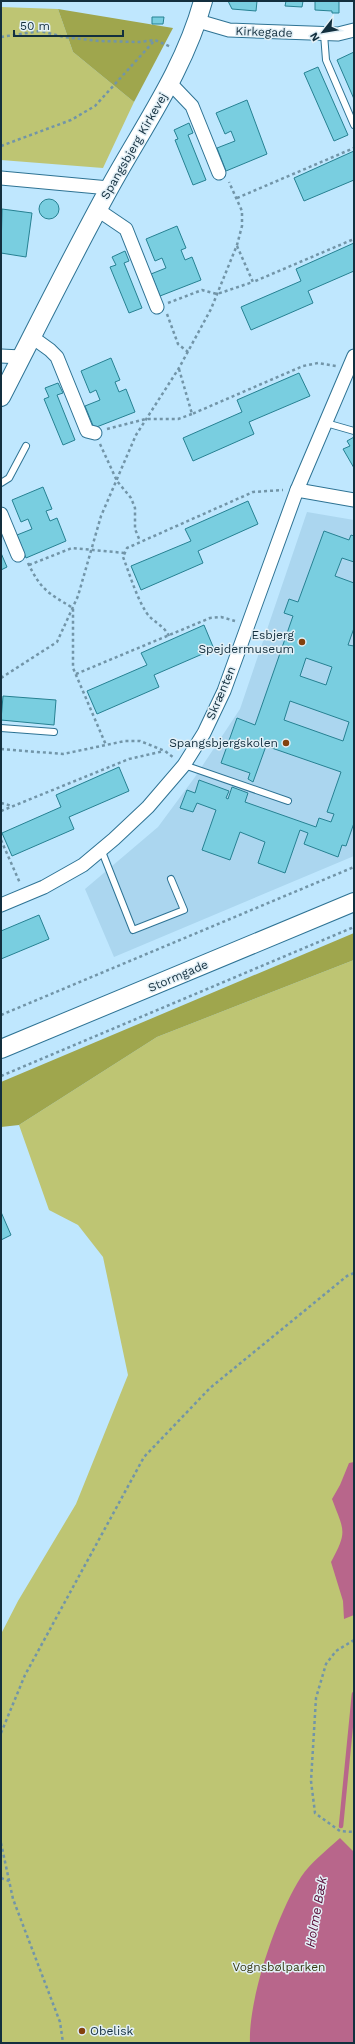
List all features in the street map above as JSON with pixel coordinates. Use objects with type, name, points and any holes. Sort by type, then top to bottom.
[{"type":"street","name":"Spangsbjerg Kirkevej","points":[[1,397],[109,188],[170,83],[198,21],[203,1]]},
{"type":"street","name":"Kirkegade","points":[[198,21],[229,30],[324,34],[338,34],[354,30]]},
{"type":"street","name":"Spangsbjerg Kirkevej","points":[[170,83],[192,106],[219,173]]},
{"type":"street","points":[[1,178],[109,188]]},
{"type":"street","name":"Spangsbjerg Kirkevej","points":[[98,210],[126,229],[160,306]]},
{"type":"street","points":[[32,337],[57,357],[87,432],[94,433]]},
{"type":"street","points":[[1,356],[21,357]]},
{"type":"street","name":"Skrænten","points":[[1,905],[44,887],[83,865],[148,807],[184,765],[204,732],[224,691],[297,490],[352,362]]},
{"type":"street","points":[[297,490],[354,500]]},
{"type":"street","points":[[1,514],[18,555]]},
{"type":"street","name":"Stormgade","points":[[1,1050],[354,902]]},
{"type":"lane","points":[[324,34],[326,60],[354,125]]},
{"type":"lane","points":[[326,423],[354,431]]},
{"type":"lane","points":[[1,483],[9,478],[26,446]]},
{"type":"lane","points":[[1,728],[54,732]]},
{"type":"lane","points":[[184,765],[288,801]]},
{"type":"lane","points":[[101,849],[133,930],[184,910],[172,879]]},
{"type":"path","points":[[1,37],[40,30],[64,37],[99,41],[139,42],[154,40],[185,52]]},
{"type":"path","points":[[1,146],[71,120],[95,106],[154,40]]},
{"type":"path","points":[[237,198],[354,148]]},
{"type":"path","points":[[1,678],[57,642],[73,608],[92,550],[101,516],[136,435],[179,368],[217,294],[237,245],[242,226],[242,211],[237,198],[227,176],[219,173]]},
{"type":"path","points":[[188,352],[178,344],[160,306],[202,290],[217,294],[253,282],[354,239]]},
{"type":"path","points":[[237,245],[253,282]]},
{"type":"path","points":[[140,541],[135,529],[135,508],[130,498],[117,480],[94,433],[146,419],[178,419],[303,366],[318,363],[352,362]]},
{"type":"path","points":[[179,368],[192,414]]},
{"type":"path","points":[[169,636],[164,626],[152,620],[146,612],[123,557],[127,548],[253,492],[297,490]]},
{"type":"path","points":[[29,565],[72,548],[125,553]]},
{"type":"path","points":[[18,555],[26,558],[37,582],[46,591],[73,608]]},
{"type":"path","points":[[73,608],[73,668],[106,745]]},
{"type":"path","points":[[76,674],[210,618],[221,617],[248,624]]},
{"type":"path","points":[[1,749],[63,754],[106,745],[140,741],[164,751],[184,765]]},
{"type":"path","points":[[1,811],[129,759],[164,751]]},
{"type":"path","points":[[1,803],[13,806]]},
{"type":"path","points":[[1,840],[25,895]]},
{"type":"path","points":[[1,1015],[354,867]]},
{"type":"path","points":[[1,1076],[354,927]]},
{"type":"path","points":[[1,1733],[25,1675],[144,1457],[210,1388],[347,1276],[354,1273]]},
{"type":"path","points":[[354,1640],[336,1651],[326,1664],[316,1698],[310,1781],[315,1813],[340,1831],[354,1832]]},
{"type":"path","points":[[1,1843],[13,1900],[60,2022],[63,2043]]},
{"type":"path","points":[[1,1878],[9,1880]]},
{"type":"shaded area","name":"Spangsbjergskolen","points":[[307,512],[354,520],[354,856],[114,957],[85,889],[158,827],[195,777],[240,709]]},
{"type":"green space","points":[[1,7],[58,9],[73,52],[134,102],[103,168],[1,160]]},
{"type":"green space","points":[[58,9],[173,28],[134,102],[73,52]]},
{"type":"green space","points":[[354,933],[354,960],[157,1037],[19,1125],[1,1127],[1,1082]]},
{"type":"green space","name":"Vognsbølparken","points":[[354,960],[354,2043],[1,2043],[1,1634],[18,1601],[76,1504],[128,1375],[103,1257],[78,1225],[49,1210],[19,1125],[157,1037]]},
{"type":"water","points":[[354,1462],[354,1615],[344,1619],[343,1601],[331,1562],[342,1537],[341,1525],[332,1499],[340,1485],[349,1463]]},
{"type":"water","points":[[340,1838],[354,1852],[354,2043],[250,2043],[254,2004],[259,1981],[274,1934],[283,1912],[301,1877],[309,1866]]},
{"type":"building","points":[[228,1],[257,1],[256,11],[232,9]]},
{"type":"building","points":[[286,1],[303,1],[302,7],[285,6]]},
{"type":"building","points":[[315,1],[339,1],[339,13],[315,10]]},
{"type":"building","points":[[152,17],[164,17],[163,24],[152,24]]},
{"type":"building","points":[[354,52],[354,99],[337,60]]},
{"type":"building","points":[[318,67],[348,135],[334,141],[304,73]]},
{"type":"building","points":[[247,100],[267,154],[226,171],[217,148],[235,141],[231,131],[225,134],[216,113]]},
{"type":"building","points":[[189,123],[193,133],[188,135],[206,180],[193,185],[175,140],[178,139],[174,130]]},
{"type":"building","points":[[354,151],[354,180],[304,201],[294,178]]},
{"type":"building","points":[[49,199],[56,202],[59,209],[56,216],[49,219],[42,216],[39,209],[42,202]]},
{"type":"building","points":[[2,209],[32,213],[26,257],[1,253]]},
{"type":"building","points":[[177,226],[186,248],[181,250],[185,260],[192,257],[201,280],[160,296],[151,274],[166,268],[162,258],[155,261],[146,239]]},
{"type":"building","points":[[354,243],[354,271],[308,291],[313,303],[251,330],[241,307],[301,281],[296,269]]},
{"type":"building","points":[[125,251],[129,261],[124,263],[142,308],[129,313],[110,267],[116,265],[112,257]]},
{"type":"building","points":[[111,358],[120,380],[115,382],[119,392],[126,389],[135,412],[94,428],[85,406],[100,400],[96,390],[90,393],[81,371]]},
{"type":"building","points":[[299,373],[310,396],[249,422],[254,434],[193,461],[183,438],[242,412],[237,400]]},
{"type":"building","points":[[58,383],[63,393],[57,395],[75,440],[63,445],[44,399],[49,397],[45,388]]},
{"type":"building","points":[[354,437],[354,468],[343,449],[350,446],[347,441]]},
{"type":"building","points":[[43,487],[52,509],[46,511],[50,521],[57,518],[66,541],[26,558],[17,535],[32,529],[28,519],[21,522],[12,500]]},
{"type":"building","points":[[248,501],[258,524],[198,551],[203,563],[141,590],[131,566],[191,541],[185,529]]},
{"type":"building","points":[[324,531],[349,540],[351,535],[354,536],[354,562],[342,558],[335,576],[354,583],[354,628],[348,645],[354,646],[354,823],[346,846],[342,845],[338,857],[304,844],[308,833],[300,830],[285,873],[258,863],[265,842],[240,832],[230,860],[202,850],[216,810],[197,803],[193,812],[180,808],[187,790],[195,793],[199,780],[229,791],[226,798],[228,799],[232,787],[248,793],[245,802],[316,827],[319,818],[331,822],[334,814],[327,812],[341,772],[266,746],[253,782],[248,779],[250,773],[221,763],[237,718],[255,725],[293,616],[284,613],[289,599],[298,602]],"holes":[[[306,658],[332,667],[326,685],[300,676]],[[290,701],[349,722],[343,741],[284,720]]]},
{"type":"building","points":[[1,553],[7,567],[1,570]]},
{"type":"building","points":[[204,625],[214,649],[154,675],[159,687],[97,714],[87,691],[147,665],[141,653]]},
{"type":"building","points":[[3,696],[56,700],[54,725],[1,720]]},
{"type":"building","points":[[119,767],[129,791],[69,817],[74,829],[12,856],[2,833],[61,807],[56,795]]},
{"type":"building","points":[[39,915],[49,939],[1,959],[1,931]]},
{"type":"building","points":[[1,1212],[11,1235],[1,1240]]},
{"type":"waterway","name":"Holme Bæk","points":[[341,1826],[354,1694]]},
{"type":"place","name":"Esbjerg Spejdermuseum","points":[[302,642]]},
{"type":"place","name":"Spangsbjergskolen","points":[[286,743]]},
{"type":"place","name":"Obelisk","points":[[82,2031]]}]
